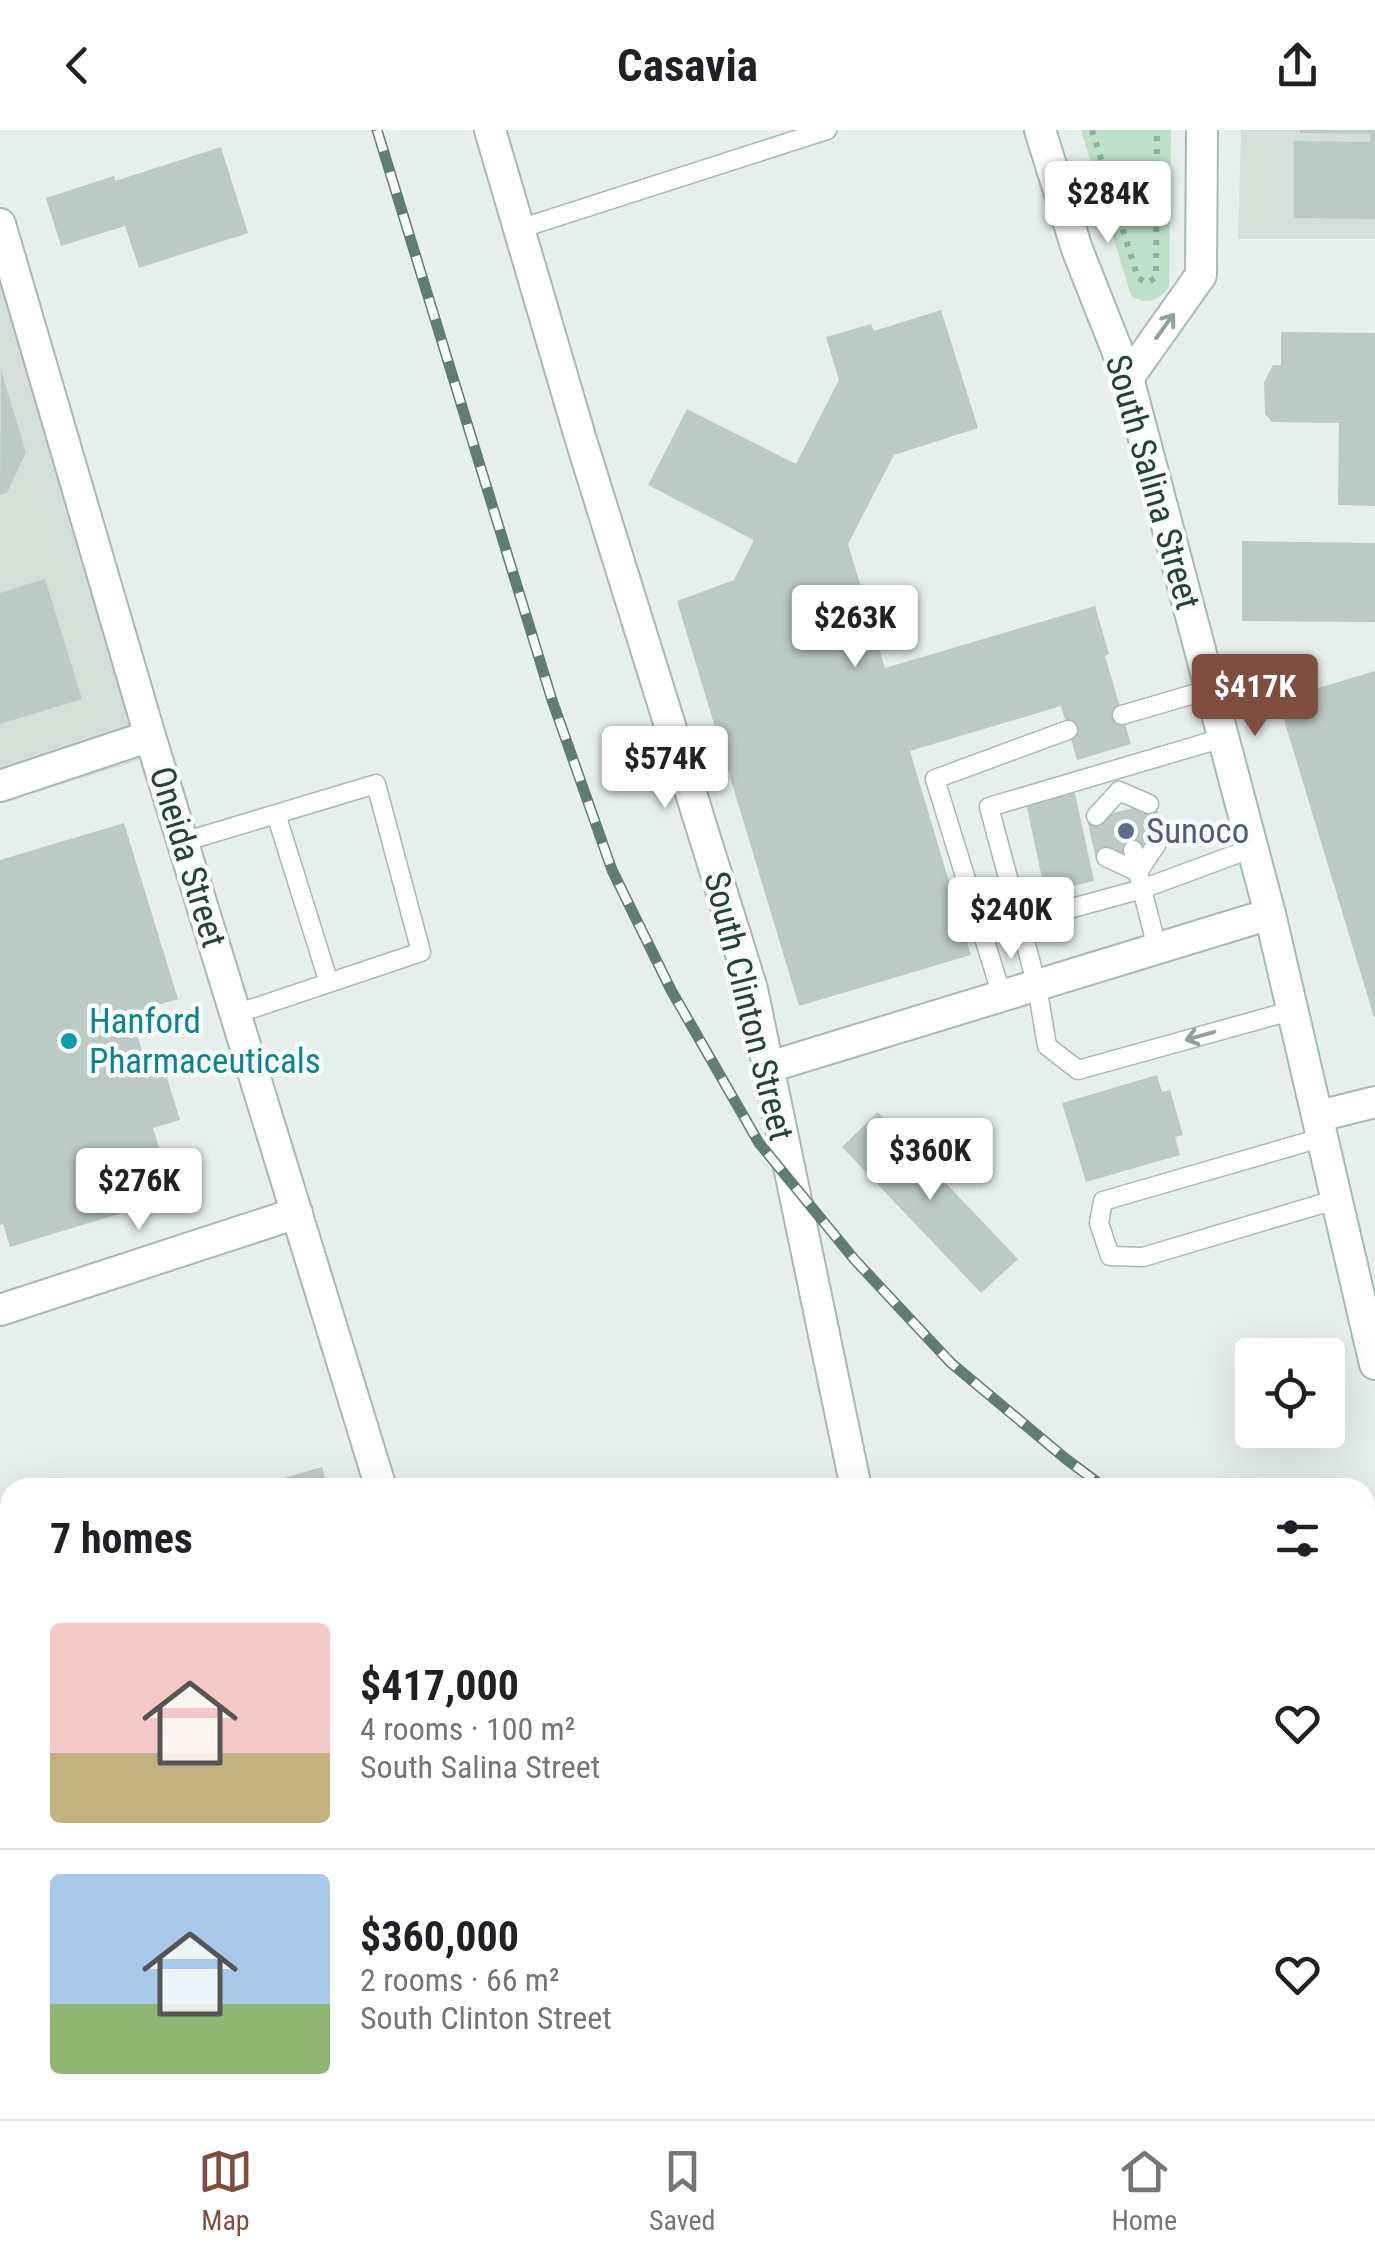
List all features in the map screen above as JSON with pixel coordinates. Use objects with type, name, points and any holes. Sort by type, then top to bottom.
[{"type":"street","name":"South Clinton Street","points":[[490,130],[752,989],[854,1478]]},
{"type":"street","name":"South Salina Street","points":[[1040,130],[1077,248],[1128,378],[1270,914],[1375,1364]]},
{"type":"street","points":[[1128,378],[1202,275],[1202,130]]},
{"type":"street","name":"Oneida Street","points":[[0,224],[150,736],[379,1478]]},
{"type":"street","points":[[0,786],[150,736]]},
{"type":"street","points":[[769,1067],[1270,914]]},
{"type":"street","points":[[1322,1126],[1375,1102]]},
{"type":"street","points":[[0,1310],[298,1213]]},
{"type":"lane","points":[[519,229],[827,130]]},
{"type":"lane","points":[[1122,715],[1211,689]]},
{"type":"lane","points":[[1002,996],[935,779],[1068,730]]},
{"type":"lane","points":[[1223,738],[989,807],[1037,986],[1047,1046],[1078,1070],[1294,1010]]},
{"type":"lane","points":[[1115,770],[1124,810]]},
{"type":"lane","points":[[183,842],[376,784],[421,952],[236,1014]]},
{"type":"lane","points":[[1120,791],[1149,804]]},
{"type":"lane","points":[[1096,816],[1120,791]]},
{"type":"lane","points":[[276,814],[329,983]]},
{"type":"lane","points":[[1140,881],[1156,845]]},
{"type":"lane","points":[[1021,922],[1252,848]]},
{"type":"lane","points":[[1133,850],[1157,948]]},
{"type":"lane","points":[[1106,856],[1140,881]]},
{"type":"lane","points":[[1322,1126],[1103,1201],[1098,1223],[1110,1256],[1143,1257],[1338,1199]]},
{"type":"path","points":[[1102,130],[1092,132],[1138,278],[1147,282],[1156,276],[1157,130]]},
{"type":"shaded area","points":[[1241,130],[1375,130],[1375,239],[1238,239]]},
{"type":"shaded area","points":[[0,264],[156,755],[0,803]]},
{"type":"green space","points":[[1081,130],[1171,130],[1169,287],[1156,299],[1147,301],[1131,296]]},
{"type":"building","points":[[1300,130],[1375,130],[1375,219],[1294,218],[1294,141],[1370,142],[1370,134]]},
{"type":"building","points":[[221,147],[248,233],[139,268],[125,226],[61,246],[46,198]]},
{"type":"building","points":[[941,310],[978,428],[894,455],[848,544],[885,668],[1095,606],[1131,744],[1077,760],[1061,706],[910,751],[971,955],[799,1006],[677,601],[734,580],[754,540],[648,485],[687,409],[796,464],[839,380],[826,337],[871,324],[874,331]]},
{"type":"building","points":[[1281,332],[1375,333],[1375,506],[1338,505],[1339,423],[1272,422],[1265,414],[1264,382],[1273,365],[1281,365]]},
{"type":"building","points":[[1,370],[26,452],[7,493],[0,495]]},
{"type":"building","points":[[1242,541],[1375,543],[1375,622],[1242,621]]},
{"type":"building","points":[[45,579],[82,699],[0,724],[0,593]]},
{"type":"building","points":[[1375,671],[1375,1017],[1374,1017],[1278,700]]},
{"type":"building","points":[[1075,793],[1094,881],[1045,892],[1026,803]]},
{"type":"building","points":[[1156,803],[1165,843],[1096,859],[1087,819]]},
{"type":"building","name":"Hanford Pharmaceuticals","points":[[124,823],[178,999],[121,1016],[125,1030],[135,1028],[144,1057],[159,1052],[180,1120],[153,1128],[174,1197],[10,1247],[3,1224],[0,1225],[0,860]]},
{"type":"building","points":[[1157,1075],[1162,1092],[1170,1090],[1183,1135],[1175,1137],[1180,1155],[1086,1182],[1062,1103]]},
{"type":"building","points":[[878,1112],[1018,1259],[981,1293],[842,1147]]},
{"type":"building","points":[[322,1467],[325,1478],[284,1478]]},
{"type":"railway","points":[[377,130],[552,700],[612,870],[671,990],[759,1143],[854,1259],[951,1363],[1092,1478]]},
{"type":"place","name":"Sunoco","points":[[1126,831]]},
{"type":"place","name":"Hanford Pharmaceuticals","points":[[69,1041]]}]
